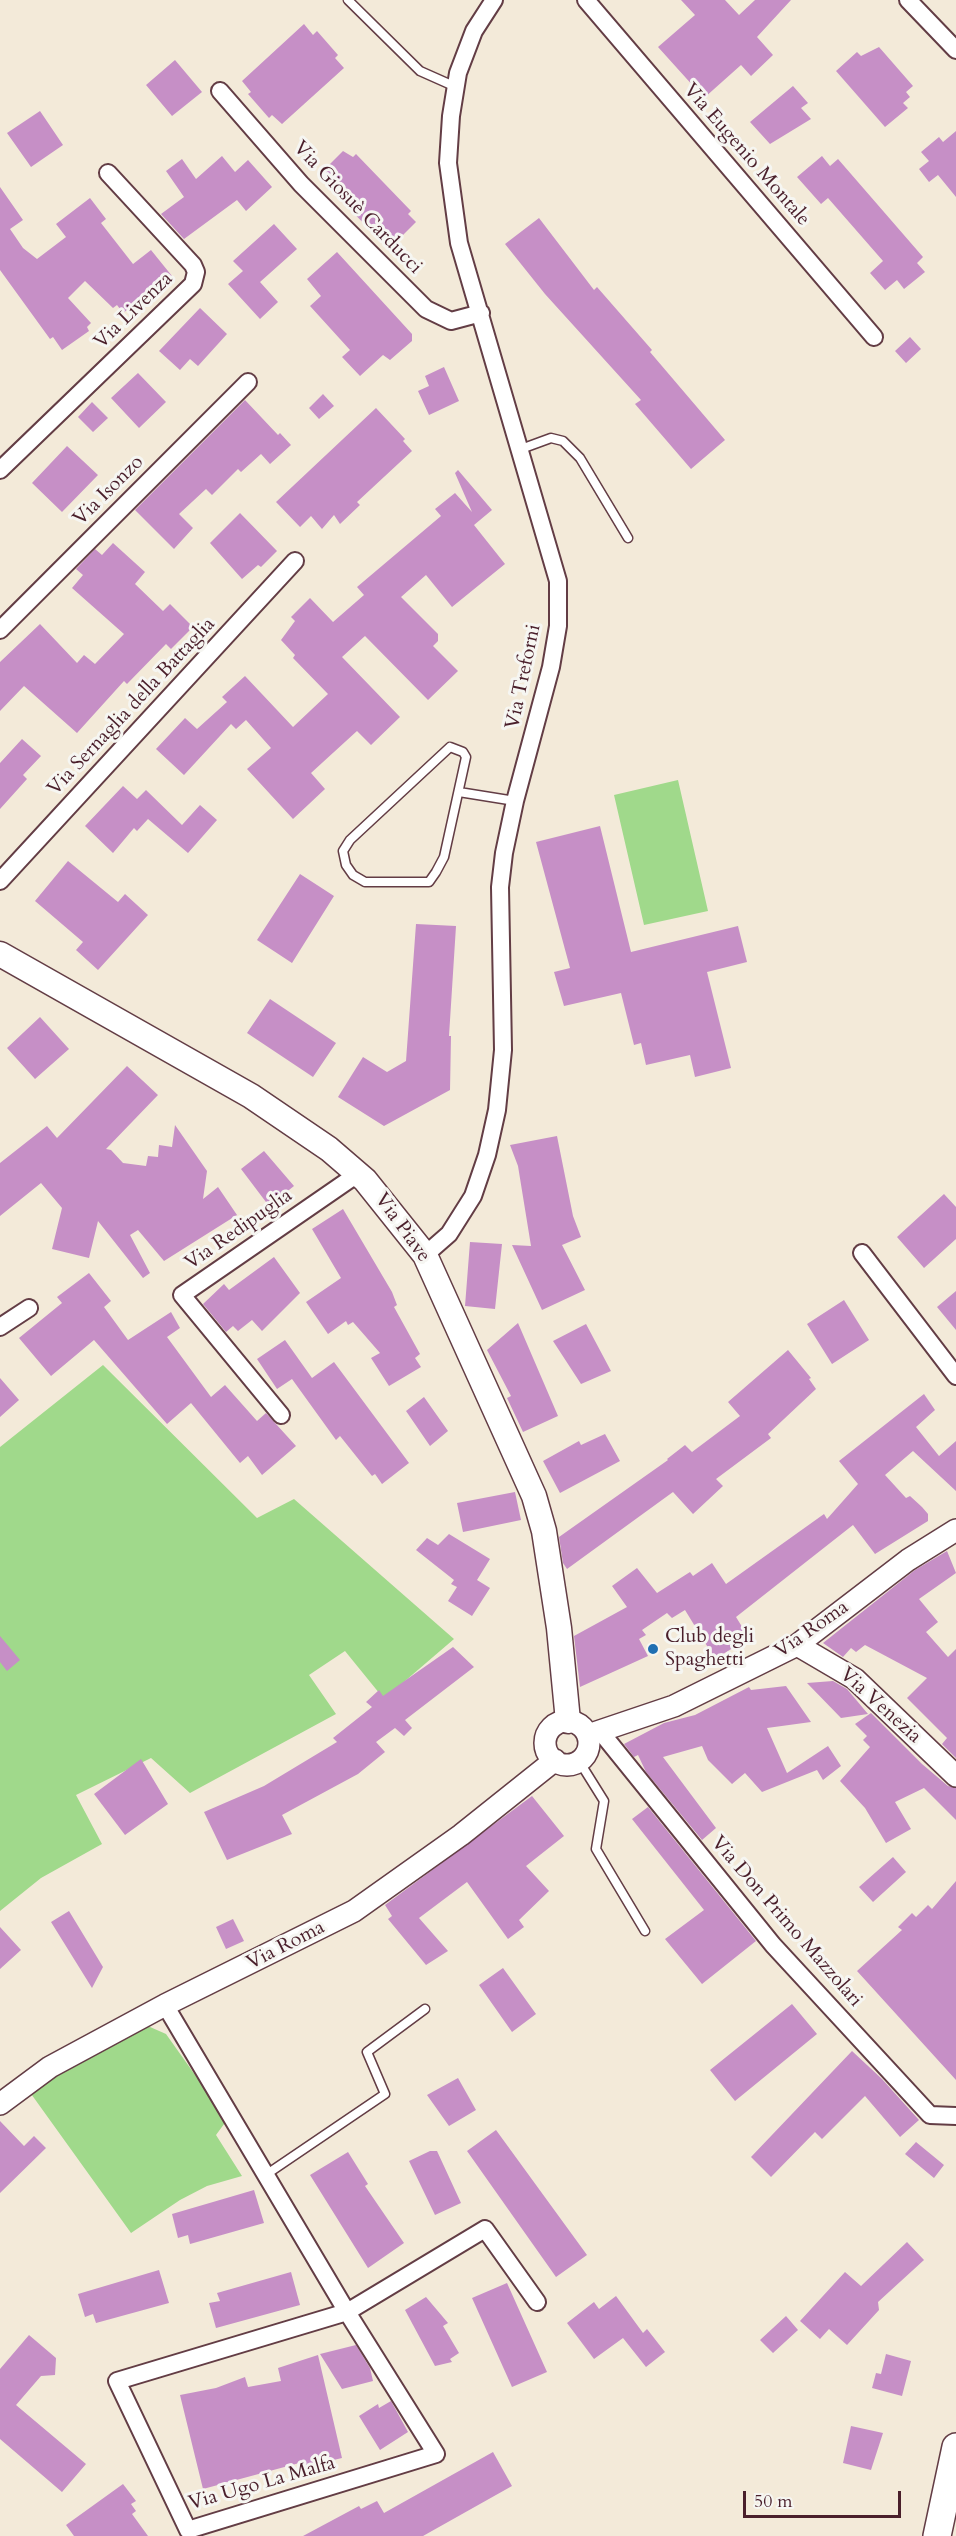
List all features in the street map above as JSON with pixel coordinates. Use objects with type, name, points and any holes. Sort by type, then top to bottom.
[{"type":"main road","name":"Via Piave","points":[[0,954],[251,1096],[329,1149],[358,1173],[388,1205],[425,1255],[536,1504],[544,1530],[559,1628],[568,1720]]},
{"type":"main road","points":[[937,2536],[956,2447]]},
{"type":"street","name":"Via Treforni","points":[[425,1255],[449,1234],[473,1196],[487,1155],[497,1110],[503,1050],[500,887],[515,801],[551,668],[558,627],[558,580],[459,243],[448,163],[451,116],[456,87],[474,31],[494,0]]},
{"type":"street","name":"Via Eugenio Montale","points":[[586,0],[874,337]]},
{"type":"street","points":[[908,0],[956,50]]},
{"type":"street","name":"Via Giosuè Carducci","points":[[220,91],[301,184],[426,309],[451,321],[481,313]]},
{"type":"street","name":"Via Livenza","points":[[0,470],[193,284],[196,272],[193,265],[108,173]]},
{"type":"street","name":"Via Isonzo","points":[[0,630],[249,382]]},
{"type":"street","name":"Via Sernaglia della Battaglia","points":[[0,881],[296,561]]},
{"type":"street","name":"Via Redipuglia","points":[[281,1414],[182,1295],[358,1173]]},
{"type":"street","points":[[862,1252],[956,1376]]},
{"type":"street","points":[[0,1327],[29,1308]]},
{"type":"street","name":"Via Roma","points":[[594,1733],[674,1706],[797,1645],[908,1560],[956,1530]]},
{"type":"street","name":"Via Venezia","points":[[797,1645],[855,1679],[956,1776]]},
{"type":"street","points":[[568,1720],[594,1733],[588,1750],[579,1761],[567,1765],[555,1760],[546,1749],[547,1735],[555,1724],[568,1720]]},
{"type":"street","name":"Via Don Primo Mazzolari","points":[[594,1733],[773,1945],[922,2107],[930,2115],[956,2116]]},
{"type":"street","name":"Via Roma","points":[[0,2104],[50,2067],[165,2005],[354,1911],[461,1835],[555,1760]]},
{"type":"street","name":"Via Ugo La Malfa","points":[[165,2005],[347,2312],[436,2454],[188,2530],[117,2381],[347,2312],[485,2229],[537,2302]]},
{"type":"lane","points":[[348,0],[420,71],[456,87]]},
{"type":"lane","points":[[521,449],[551,438],[563,441],[580,459],[628,538]]},
{"type":"lane","points":[[450,747],[463,752],[466,757],[459,792],[444,857],[429,882],[365,882],[353,875],[346,865],[343,851],[350,840],[450,747]]},
{"type":"lane","points":[[459,792],[515,801]]},
{"type":"lane","points":[[579,1761],[604,1801],[596,1849],[645,1931]]},
{"type":"lane","points":[[267,2174],[385,2094],[367,2052],[425,2008]]},
{"type":"green space","points":[[678,780],[708,911],[644,925],[614,795]]},
{"type":"green space","points":[[103,1365],[257,1518],[294,1499],[454,1639],[384,1699],[345,1651],[309,1675],[336,1714],[190,1793],[151,1758],[76,1795],[102,1844],[41,1878],[0,1911],[0,1447]]},
{"type":"green space","points":[[141,2023],[166,2034],[227,2120],[216,2135],[242,2176],[207,2186],[180,2200],[131,2233],[29,2091]]},
{"type":"building","points":[[681,0],[725,0],[739,15],[755,0],[791,0],[757,37],[773,55],[751,76],[741,65],[704,98],[658,47],[695,15]]},
{"type":"building","points":[[304,24],[313,35],[317,31],[338,55],[335,58],[344,68],[282,124],[272,115],[269,118],[248,94],[251,92],[242,81]]},
{"type":"building","points":[[879,47],[913,86],[906,92],[910,97],[903,103],[908,108],[885,127],[836,71],[857,52],[861,56]]},
{"type":"building","points":[[175,60],[202,92],[172,116],[146,85]]},
{"type":"building","points":[[793,86],[808,103],[801,108],[811,119],[770,144],[750,122]]},
{"type":"building","points":[[40,111],[63,145],[31,167],[7,133]]},
{"type":"building","points":[[956,131],[956,197],[938,175],[929,182],[919,169],[929,161],[921,152],[939,137],[943,142]]},
{"type":"building","points":[[343,151],[353,157],[356,154],[411,211],[408,214],[416,222],[393,245],[385,238],[382,242],[325,184],[329,181],[321,173]]},
{"type":"building","points":[[222,156],[235,172],[248,160],[272,187],[246,211],[237,200],[184,239],[161,214],[184,197],[166,171],[182,159],[196,179]]},
{"type":"building","points":[[822,156],[830,166],[838,159],[923,257],[917,263],[925,272],[904,289],[897,280],[885,290],[870,273],[883,261],[828,198],[821,204],[797,177]]},
{"type":"building","points":[[0,187],[23,220],[10,229],[23,248],[37,259],[66,237],[56,224],[90,198],[106,219],[101,223],[133,264],[151,250],[172,276],[123,313],[117,305],[113,308],[85,281],[68,298],[91,323],[87,327],[89,331],[62,350],[53,337],[50,339],[0,270]]},
{"type":"building","points":[[539,218],[594,290],[597,287],[725,440],[691,469],[635,404],[641,400],[545,294],[505,244]]},
{"type":"building","points":[[274,224],[297,249],[260,282],[278,302],[260,319],[228,284],[243,271],[233,261]]},
{"type":"building","points":[[337,252],[412,334],[412,341],[390,360],[383,355],[360,376],[342,357],[350,350],[310,306],[321,296],[307,279]]},
{"type":"building","points":[[200,308],[227,334],[198,366],[190,359],[180,370],[159,351]]},
{"type":"building","points":[[910,337],[921,349],[906,363],[895,351]]},
{"type":"building","points":[[444,367],[459,401],[429,415],[418,391],[429,386],[425,376]]},
{"type":"building","points":[[138,373],[166,402],[139,428],[111,398]]},
{"type":"building","points":[[323,394],[334,406],[319,419],[309,408]]},
{"type":"building","points":[[245,400],[278,435],[280,433],[291,445],[270,464],[261,454],[241,472],[238,469],[212,495],[206,489],[179,514],[193,528],[174,549],[135,510]]},
{"type":"building","points":[[92,402],[108,418],[93,432],[78,417]]},
{"type":"building","points":[[376,408],[405,439],[403,441],[412,451],[357,502],[360,505],[340,524],[334,515],[322,529],[311,516],[300,527],[276,502]]},
{"type":"building","points":[[67,446],[98,475],[62,512],[32,483]]},
{"type":"building","points":[[458,470],[492,510],[474,525],[505,564],[452,607],[426,575],[401,597],[438,634],[438,641],[433,646],[458,671],[428,700],[365,636],[342,657],[400,717],[371,745],[357,731],[311,773],[325,789],[293,819],[247,769],[271,748],[246,720],[236,729],[231,724],[184,775],[156,749],[185,718],[197,729],[227,702],[222,697],[245,676],[293,727],[328,694],[293,658],[295,655],[281,640],[295,621],[291,617],[310,598],[333,622],[364,595],[357,587],[441,516],[435,509],[455,493],[472,512],[455,473]]},
{"type":"building","points":[[240,513],[277,551],[261,567],[258,565],[242,579],[210,543]]},
{"type":"building","points":[[113,543],[145,572],[135,584],[163,611],[170,604],[193,627],[171,649],[166,644],[127,684],[124,681],[77,733],[24,686],[0,711],[0,662],[40,624],[77,663],[84,655],[95,664],[124,634],[72,588],[83,575],[76,569],[95,549],[102,555]]},
{"type":"building","points":[[22,739],[41,756],[23,775],[27,779],[0,809],[0,763]]},
{"type":"building","points":[[123,786],[137,799],[146,790],[182,825],[200,805],[217,820],[188,853],[148,819],[137,831],[134,828],[113,853],[85,826]]},
{"type":"building","points":[[600,826],[631,952],[738,926],[747,962],[707,972],[731,1068],[695,1077],[690,1055],[646,1065],[641,1043],[634,1045],[621,993],[564,1006],[554,972],[570,968],[536,842]]},
{"type":"building","points":[[68,861],[118,902],[125,894],[148,915],[98,970],[76,950],[83,942],[35,901]]},
{"type":"building","points":[[300,874],[334,896],[292,963],[257,940]]},
{"type":"building","points":[[416,924],[456,926],[449,1036],[451,1036],[450,1090],[384,1126],[338,1097],[363,1057],[387,1072],[406,1061]]},
{"type":"building","points":[[270,999],[336,1043],[313,1077],[247,1033]]},
{"type":"building","points":[[40,1017],[69,1049],[35,1079],[7,1048]]},
{"type":"building","points":[[127,1066],[158,1095],[106,1149],[111,1150],[123,1163],[146,1166],[148,1156],[158,1157],[159,1145],[172,1147],[175,1125],[207,1171],[203,1199],[218,1187],[237,1215],[164,1261],[138,1230],[130,1235],[150,1273],[143,1278],[98,1221],[89,1258],[52,1249],[62,1208],[41,1183],[0,1216],[0,1163],[47,1126],[57,1138]]},
{"type":"building","points":[[557,1136],[573,1216],[581,1237],[562,1245],[585,1290],[542,1310],[512,1245],[531,1246],[518,1166],[510,1145]]},
{"type":"building","points":[[264,1151],[294,1186],[269,1206],[241,1169]]},
{"type":"building","points":[[944,1194],[956,1207],[956,1239],[924,1268],[897,1237]]},
{"type":"building","points":[[343,1209],[392,1292],[397,1305],[394,1307],[420,1354],[415,1358],[421,1367],[389,1386],[371,1358],[380,1353],[353,1322],[348,1325],[346,1321],[328,1334],[306,1302],[341,1278],[312,1229]]},
{"type":"building","points":[[470,1242],[502,1244],[495,1309],[465,1306]]},
{"type":"building","points":[[274,1257],[300,1293],[262,1331],[252,1320],[238,1331],[233,1326],[226,1332],[203,1304],[224,1284],[229,1290]]},
{"type":"building","points":[[89,1273],[111,1301],[104,1307],[128,1340],[171,1312],[180,1328],[167,1337],[211,1397],[225,1385],[257,1421],[266,1413],[296,1446],[262,1475],[248,1456],[240,1463],[191,1403],[167,1424],[94,1340],[51,1376],[19,1338],[62,1303],[57,1297]]},
{"type":"building","points":[[956,1291],[956,1330],[937,1307]]},
{"type":"building","points":[[844,1300],[869,1340],[832,1364],[807,1324]]},
{"type":"building","points":[[518,1323],[558,1416],[523,1432],[507,1398],[511,1396],[487,1350]]},
{"type":"building","points":[[586,1324],[611,1371],[581,1384],[553,1341]]},
{"type":"building","points":[[285,1340],[312,1378],[334,1362],[409,1463],[382,1484],[375,1474],[372,1476],[340,1436],[336,1440],[292,1379],[277,1389],[257,1359]]},
{"type":"building","points":[[788,1350],[811,1378],[809,1379],[816,1389],[768,1434],[771,1438],[716,1479],[723,1486],[693,1514],[673,1492],[567,1569],[563,1563],[559,1537],[668,1460],[685,1445],[692,1452],[740,1416],[728,1402]]},
{"type":"building","points":[[0,1378],[19,1400],[0,1417]]},
{"type":"building","points":[[924,1394],[935,1410],[916,1427],[939,1456],[956,1441],[956,1491],[913,1451],[885,1475],[906,1498],[910,1496],[922,1507],[928,1514],[928,1521],[875,1554],[853,1525],[736,1617],[749,1638],[715,1659],[685,1610],[672,1618],[667,1613],[642,1630],[646,1635],[639,1639],[648,1656],[580,1687],[574,1636],[627,1607],[612,1586],[637,1568],[657,1593],[690,1572],[693,1576],[712,1563],[726,1584],[824,1514],[827,1519],[858,1484],[839,1461]]},
{"type":"building","points":[[424,1397],[448,1431],[430,1446],[406,1411]]},
{"type":"building","points":[[605,1434],[620,1461],[560,1493],[543,1461],[579,1441],[581,1445]]},
{"type":"building","points":[[515,1492],[521,1520],[463,1532],[457,1503]]},
{"type":"building","points":[[449,1534],[490,1559],[477,1580],[490,1588],[472,1616],[448,1601],[457,1587],[451,1584],[454,1580],[416,1550],[427,1538],[438,1545]]},
{"type":"building","points":[[947,1551],[956,1573],[919,1599],[938,1622],[926,1632],[948,1657],[956,1649],[956,1758],[942,1744],[947,1738],[907,1698],[927,1678],[865,1645],[856,1652],[851,1648],[843,1657],[823,1643],[915,1570]]},
{"type":"building","points":[[0,1636],[20,1660],[7,1671],[0,1662]]},
{"type":"building","points":[[453,1647],[474,1667],[405,1720],[412,1728],[404,1736],[395,1728],[376,1742],[385,1752],[358,1774],[282,1815],[292,1834],[227,1860],[204,1812],[264,1786],[337,1742],[333,1738],[372,1707],[366,1702],[379,1690],[383,1696]]},
{"type":"building","points":[[833,1681],[847,1689],[868,1714],[841,1718],[807,1683]]},
{"type":"building","points":[[786,1686],[811,1722],[767,1728],[787,1773],[828,1746],[841,1766],[823,1780],[817,1770],[762,1792],[745,1773],[732,1784],[708,1760],[702,1746],[663,1757],[716,1828],[702,1840],[646,1772],[638,1755],[634,1757],[624,1744],[664,1723],[695,1715],[749,1687],[751,1690]]},
{"type":"building","points":[[871,1713],[922,1764],[948,1786],[956,1788],[956,1820],[924,1788],[895,1802],[911,1829],[886,1843],[865,1808],[840,1781],[870,1747],[863,1740],[867,1736],[855,1724]]},
{"type":"building","points":[[141,1759],[168,1804],[125,1835],[94,1794]]},
{"type":"building","points":[[532,1796],[564,1836],[526,1866],[549,1891],[519,1920],[524,1927],[508,1939],[467,1882],[419,1918],[448,1951],[426,1965],[388,1919],[392,1916],[385,1905]]},
{"type":"building","points":[[648,1807],[756,1941],[702,1984],[665,1939],[704,1910],[632,1819]]},
{"type":"building","points":[[893,1857],[906,1872],[873,1902],[859,1887]]},
{"type":"building","points":[[956,1881],[956,2080],[857,1971],[902,1930],[898,1927],[912,1913],[916,1917],[928,1905],[932,1909]]},
{"type":"building","points":[[69,1911],[103,1967],[92,1988],[51,1922]]},
{"type":"building","points":[[233,1919],[244,1941],[226,1949],[216,1927]]},
{"type":"building","points":[[0,1927],[21,1950],[0,1969]]},
{"type":"building","points":[[503,1968],[536,2014],[512,2032],[479,1985]]},
{"type":"building","points":[[792,2004],[817,2034],[735,2101],[710,2070]]},
{"type":"building","points":[[852,2051],[882,2079],[919,2120],[900,2137],[865,2096],[822,2139],[815,2132],[771,2177],[751,2157]]},
{"type":"building","points":[[458,2078],[476,2110],[449,2126],[427,2095]]},
{"type":"building","points":[[0,2121],[24,2146],[34,2136],[46,2148],[0,2193]]},
{"type":"building","points":[[496,2130],[587,2255],[556,2277],[467,2151]]},
{"type":"building","points":[[916,2142],[944,2165],[934,2178],[905,2154]]},
{"type":"building","points":[[430,2151],[437,2151],[461,2203],[435,2215],[409,2161]]},
{"type":"building","points":[[348,2152],[368,2184],[365,2186],[404,2243],[368,2268],[310,2175]]},
{"type":"building","points":[[254,2190],[264,2223],[190,2244],[188,2235],[178,2238],[172,2214]]},
{"type":"building","points":[[907,2242],[924,2260],[878,2302],[879,2310],[847,2345],[829,2329],[820,2339],[800,2321],[845,2272],[861,2286]]},
{"type":"building","points":[[159,2270],[169,2303],[96,2323],[93,2314],[85,2317],[78,2294]]},
{"type":"building","points":[[291,2272],[300,2305],[216,2328],[209,2303],[220,2301],[217,2293]]},
{"type":"building","points":[[507,2283],[547,2372],[512,2387],[472,2298]]},
{"type":"building","points":[[616,2296],[643,2333],[647,2329],[665,2352],[646,2367],[623,2338],[594,2359],[567,2323],[594,2302],[599,2309]]},
{"type":"building","points":[[426,2297],[448,2323],[443,2326],[459,2353],[450,2359],[452,2362],[435,2366],[405,2310]]},
{"type":"building","points":[[786,2316],[798,2330],[773,2353],[760,2340]]},
{"type":"building","points":[[29,2335],[56,2358],[55,2375],[41,2376],[16,2405],[86,2464],[62,2492],[0,2439],[0,2369]]},
{"type":"building","points":[[356,2345],[370,2368],[373,2381],[342,2389],[320,2354]]},
{"type":"building","points":[[886,2354],[911,2361],[902,2396],[872,2388],[876,2373],[881,2374]]},
{"type":"building","points":[[318,2355],[342,2458],[304,2467],[303,2462],[203,2489],[180,2395],[216,2388],[245,2377],[248,2387],[281,2381],[278,2368]]},
{"type":"building","points":[[391,2401],[408,2432],[380,2450],[359,2416],[378,2404],[379,2408]]},
{"type":"building","points":[[851,2426],[883,2433],[871,2470],[843,2463]]},
{"type":"building","points":[[493,2452],[512,2486],[423,2536],[303,2536],[359,2506],[361,2509],[377,2501],[384,2513]]},
{"type":"building","points":[[123,2484],[136,2501],[131,2504],[136,2511],[132,2514],[148,2536],[74,2536],[66,2525]]},
{"type":"place","name":"Club degli Spaghetti","points":[[653,1649]]}]
